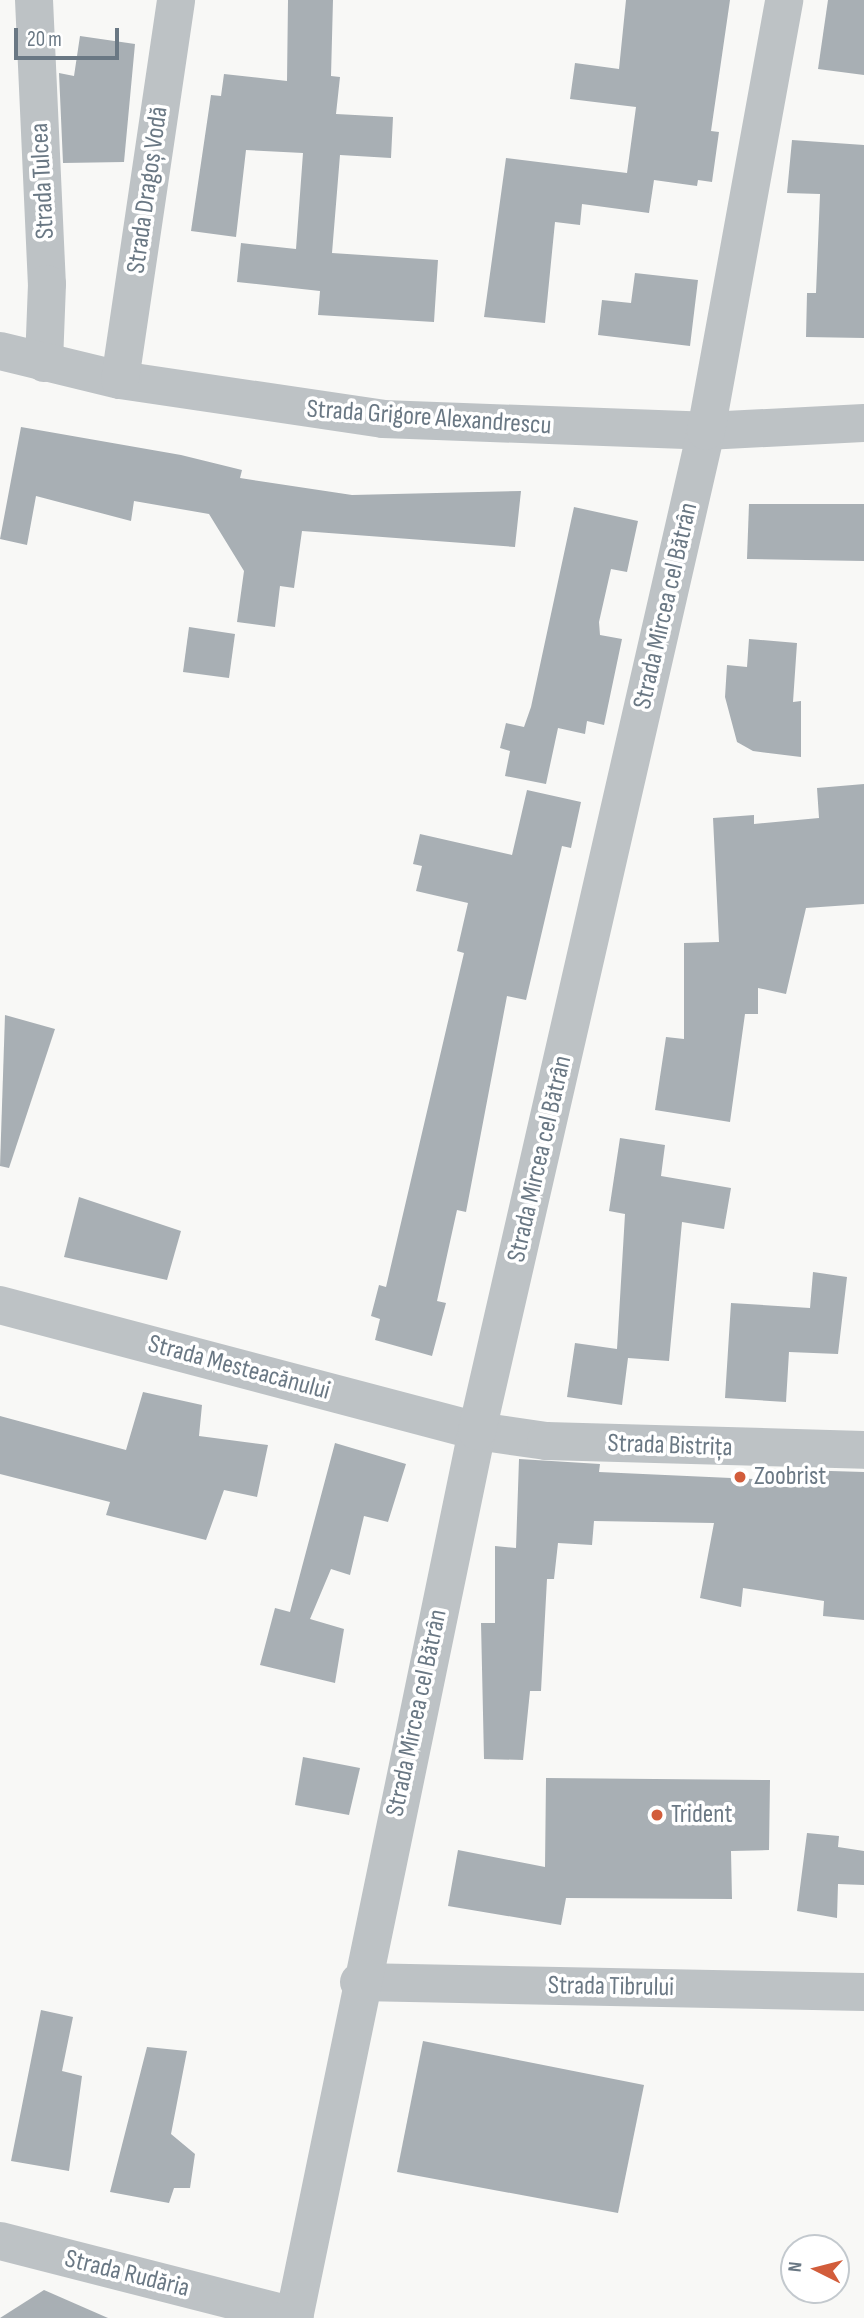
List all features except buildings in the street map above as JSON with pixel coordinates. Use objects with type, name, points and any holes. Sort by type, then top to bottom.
[{"type":"street","name":"Strada Tulcea","points":[[34,0],[47,284],[44,363]]},
{"type":"street","name":"Strada Dragoș Vodă","points":[[120,380],[176,0]]},
{"type":"street","name":"Strada Mircea cel Bătrân","points":[[295,2317],[359,1982],[477,1431],[706,431],[784,0]]},
{"type":"street","name":"Strada Grigore Alexandrescu","points":[[0,351],[120,380],[383,419],[706,431],[864,423]]},
{"type":"street","name":"Strada Mesteacănului","points":[[0,1305],[477,1431]]},
{"type":"street","name":"Strada Bistrița","points":[[477,1431],[573,1442],[864,1450]]},
{"type":"street","name":"Strada Tibrului","points":[[359,1982],[864,1992]]},
{"type":"street","name":"Strada Rudăria","points":[[0,2241],[295,2317]]},
{"type":"place","name":"Zoobrist","points":[[740,1477]]},
{"type":"place","name":"Trident","points":[[657,1815]]}]
